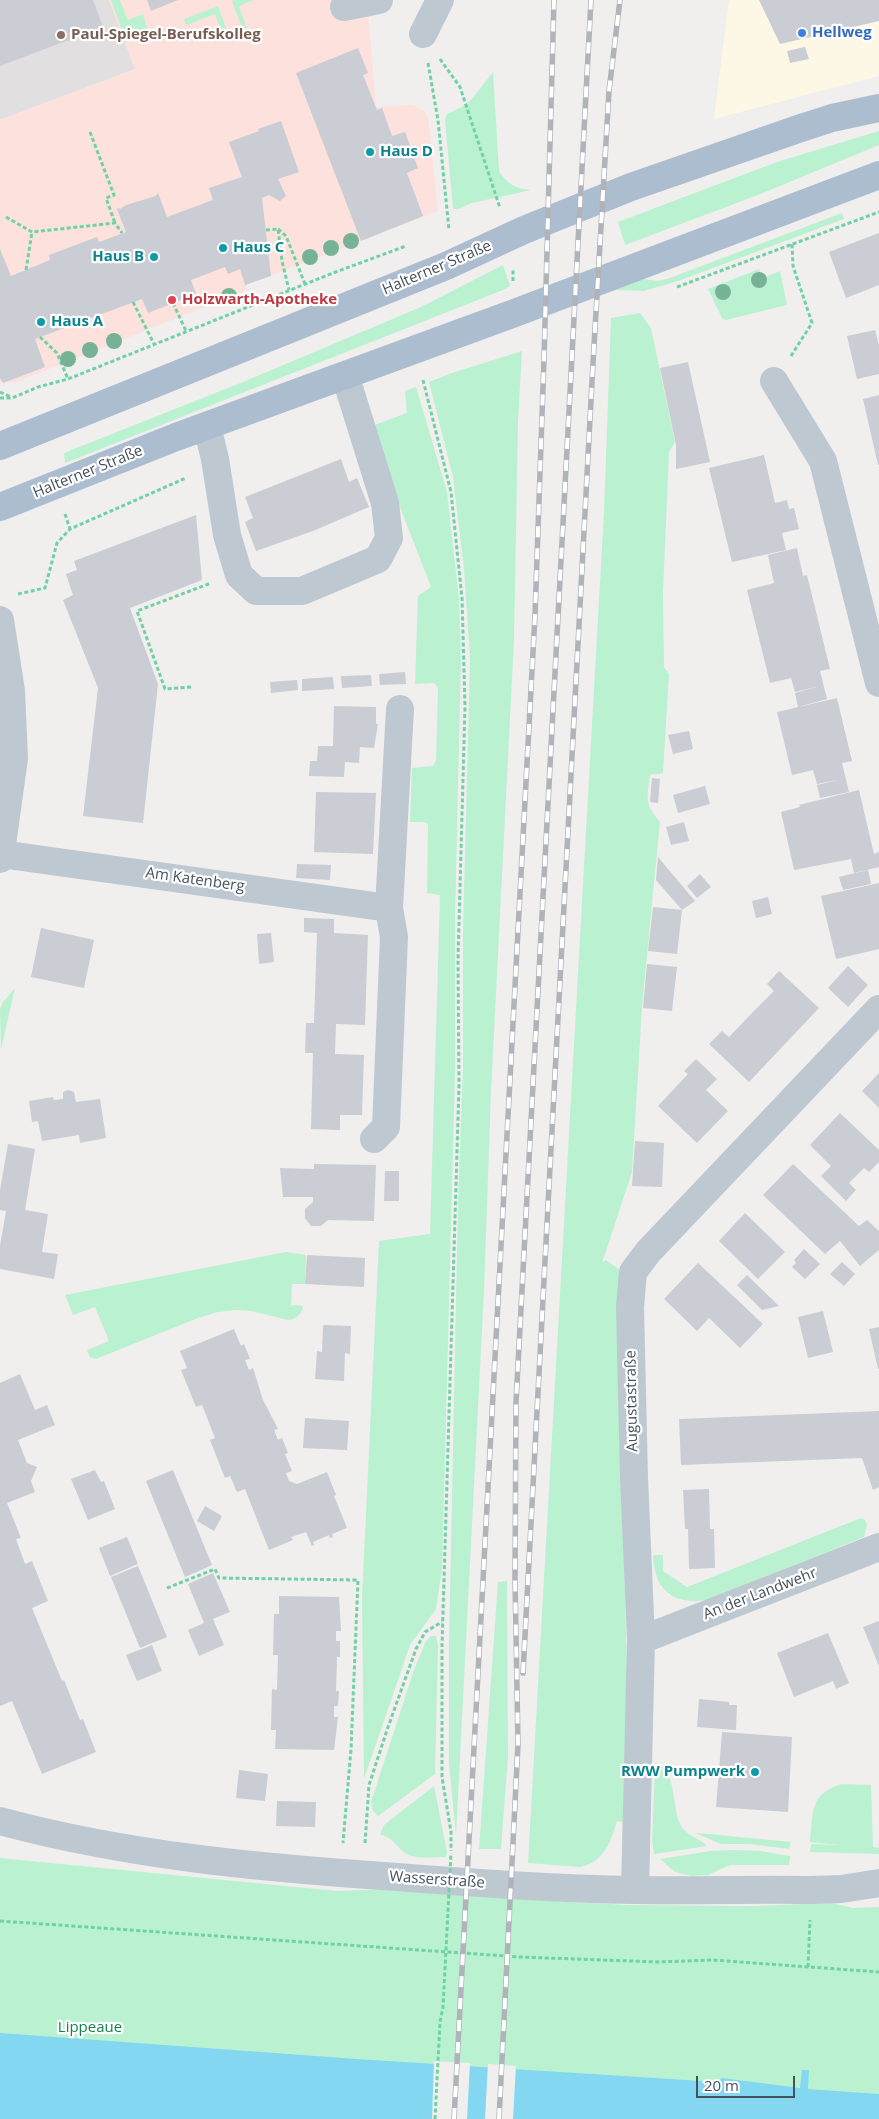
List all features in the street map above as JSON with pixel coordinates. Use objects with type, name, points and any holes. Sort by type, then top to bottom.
[{"type":"main road","name":"Halterner Straße","points":[[0,446],[427,273],[524,230],[631,187],[832,118],[879,108]]},
{"type":"main road","name":"Halterner Straße","points":[[0,506],[207,426],[879,175]]},
{"type":"street","points":[[344,7],[379,0]]},
{"type":"street","points":[[423,34],[440,0]]},
{"type":"street","points":[[207,426],[215,459],[227,535],[239,575],[256,591],[302,591],[378,559],[389,538],[385,503],[350,391],[343,376]]},
{"type":"street","points":[[774,381],[823,461],[879,683]]},
{"type":"street","name":"Am Katenberg","points":[[5,608],[14,758],[0,856],[389,908]]},
{"type":"street","points":[[374,1139],[386,1127],[394,938],[389,908],[400,709]]},
{"type":"street","name":"Augustastraße","points":[[635,1890],[641,1640],[634,1477],[630,1307],[632,1272],[648,1252],[879,1009]]},
{"type":"street","name":"An der Landwehr","points":[[641,1640],[879,1547]]},
{"type":"street","name":"Wasserstraße","points":[[0,1821],[100,1843],[213,1861],[352,1874],[544,1887],[635,1890],[812,1890],[879,1883]]},
{"type":"path","points":[[423,34],[460,87],[500,211]]},
{"type":"path","points":[[423,34],[438,120],[449,231]]},
{"type":"path","points":[[90,132],[114,195],[106,198],[115,223],[122,233]]},
{"type":"path","points":[[774,381],[812,324],[793,266],[792,209]]},
{"type":"path","points":[[6,217],[32,232],[115,223]]},
{"type":"path","points":[[278,229],[282,261],[289,290]]},
{"type":"path","points":[[266,230],[278,229],[286,236],[305,284]]},
{"type":"path","points":[[26,270],[32,232]]},
{"type":"path","points":[[0,398],[12,398],[38,387],[68,379],[289,290],[413,244]]},
{"type":"path","points":[[133,302],[154,344]]},
{"type":"path","points":[[173,303],[186,331]]},
{"type":"path","points":[[40,337],[57,353],[68,379]]},
{"type":"path","points":[[423,372],[424,388],[451,492],[462,598],[465,696],[459,949],[459,1086],[454,1202],[446,1568],[443,1622],[442,1777],[451,1832],[451,1853],[435,2119]]},
{"type":"path","points":[[0,392],[12,398]]},
{"type":"path","points":[[5,608],[46,588],[57,542],[70,529],[93,519]]},
{"type":"path","points":[[191,686],[165,689],[136,611],[211,582],[210,573]]},
{"type":"path","points":[[167,1588],[215,1569],[219,1578],[358,1580],[351,1749],[352,1874]]},
{"type":"path","points":[[352,1874],[369,1785],[416,1649],[425,1632],[443,1622]]},
{"type":"path","points":[[808,1967],[812,1890]]},
{"type":"path","points":[[0,1921],[520,1957],[658,1962],[712,1960],[796,1964],[808,1967],[879,1972]]},
{"type":"shaded area","name":"Paul-Spiegel-Berufskolleg","points":[[0,0],[109,0],[135,69],[0,120]]},
{"type":"shaded area","points":[[109,0],[367,0],[376,107],[413,105],[428,116],[438,211],[246,285],[247,290],[16,382],[0,382],[0,120],[135,69]]},
{"type":"shaded area","points":[[729,0],[879,0],[879,76],[714,119]]},
{"type":"green space","points":[[111,0],[120,0],[128,20],[143,14],[149,33],[126,41]]},
{"type":"green space","points":[[254,0],[239,6],[247,29],[243,30],[232,1]]},
{"type":"green space","points":[[218,6],[229,36],[224,37],[215,14],[186,25],[184,19]]},
{"type":"green space","points":[[493,72],[499,171],[512,185],[531,190],[453,209],[445,120],[447,114],[462,107],[471,100]]},
{"type":"green space","points":[[879,131],[879,145],[758,195],[625,245],[618,222],[777,162]]},
{"type":"green space","points":[[842,213],[844,219],[681,280],[644,291],[614,290],[614,288],[636,278],[657,281],[667,279]]},
{"type":"green space","points":[[503,265],[510,286],[503,290],[65,463],[64,453],[243,382],[421,307]]},
{"type":"green space","points":[[759,269],[763,278],[780,271],[787,305],[726,320],[722,318],[708,289]]},
{"type":"green space","points":[[640,313],[651,328],[675,442],[669,452],[663,593],[664,667],[669,674],[663,773],[650,775],[648,795],[651,810],[660,822],[642,1007],[632,1172],[602,1263],[606,1260],[620,1270],[617,1302],[627,1671],[623,1822],[617,1821],[609,1843],[601,1856],[595,1861],[580,1867],[528,1863],[604,511],[611,318]]},
{"type":"green space","points":[[522,351],[518,421],[514,640],[491,1092],[484,1291],[456,1836],[449,1764],[449,1644],[458,1202],[463,1067],[463,931],[470,660],[464,569],[453,477],[429,382]]},
{"type":"green space","points":[[416,387],[447,492],[459,599],[461,659],[455,919],[455,1073],[442,1569],[436,1609],[410,1645],[364,1779],[362,1597],[379,1241],[430,1234],[440,895],[427,893],[428,824],[424,822],[410,822],[412,768],[433,766],[436,760],[438,688],[434,683],[415,684],[418,596],[431,587],[369,427],[407,413],[405,391]]},
{"type":"green space","points":[[15,988],[1,1050],[0,1009],[3,1002]]},
{"type":"green space","points":[[286,1252],[306,1255],[305,1284],[292,1284],[291,1305],[303,1306],[296,1318],[288,1320],[251,1311],[218,1312],[198,1318],[96,1359],[90,1357],[87,1350],[109,1341],[95,1307],[73,1315],[65,1295]]},
{"type":"green space","points":[[861,1518],[865,1520],[867,1525],[864,1537],[710,1599],[686,1601],[669,1594],[662,1587],[654,1568],[653,1555],[663,1555],[663,1571],[687,1587]]},
{"type":"green space","points":[[507,1581],[508,1757],[501,1849],[479,1849],[498,1582]]},
{"type":"green space","points":[[431,1636],[436,1636],[438,1645],[435,1774],[378,1816],[373,1811],[371,1802],[414,1670],[426,1641]]},
{"type":"green space","points":[[655,1763],[667,1771],[680,1824],[689,1834],[707,1846],[654,1854],[652,1842]]},
{"type":"green space","points":[[842,1784],[871,1785],[873,1847],[879,1848],[879,1854],[810,1852],[811,1844],[840,1845],[810,1842],[813,1814],[818,1799],[831,1788]]},
{"type":"green space","points":[[434,1786],[447,1852],[446,1857],[409,1855],[389,1838],[380,1835],[384,1825]]},
{"type":"green space","points":[[695,1833],[791,1842],[789,1849],[749,1844],[721,1844]]},
{"type":"green space","points":[[710,1851],[761,1851],[790,1856],[789,1865],[730,1865],[708,1875],[692,1876],[675,1872],[660,1859]]},
{"type":"green space","name":"Lippeaue","points":[[0,1858],[337,1891],[391,1889],[627,1905],[752,1906],[832,1903],[853,1908],[879,1907],[879,2119],[0,2119]]},
{"type":"water","points":[[0,2033],[357,2059],[717,2082],[722,2078],[800,2088],[802,2070],[809,2070],[808,2089],[879,2094],[879,2119],[0,2119]]},
{"type":"pier","points":[[434,2061],[470,2063],[467,2119],[432,2119]]},
{"type":"pier","points":[[488,2064],[516,2066],[513,2119],[485,2119]]},
{"type":"building","points":[[0,0],[93,0],[103,27],[0,66]]},
{"type":"building","points":[[147,0],[178,0],[151,11]]},
{"type":"building","name":"Hellweg","points":[[759,0],[879,0],[879,21],[780,44]]},
{"type":"building","points":[[805,47],[809,59],[790,63],[787,51]]},
{"type":"building","name":"Haus D","points":[[358,48],[368,73],[363,75],[377,110],[382,108],[392,136],[405,132],[418,168],[407,173],[423,216],[361,241],[296,73]]},
{"type":"building","points":[[281,121],[299,172],[278,179],[286,196],[280,201],[269,195],[262,198],[271,276],[245,285],[240,269],[228,274],[225,267],[191,280],[196,294],[148,313],[142,299],[40,337],[35,339],[45,367],[3,383],[0,378],[0,249],[11,276],[50,260],[49,255],[97,237],[99,242],[126,232],[117,209],[126,205],[156,196],[158,193],[167,217],[213,200],[209,188],[242,177],[229,142]]},
{"type":"building","points":[[879,233],[879,285],[846,298],[829,252]]},
{"type":"building","points":[[875,330],[879,345],[879,374],[857,379],[847,336]]},
{"type":"building","points":[[688,362],[710,462],[676,469],[676,445],[660,368]]},
{"type":"building","points":[[879,395],[879,465],[878,465],[863,399]]},
{"type":"building","points":[[764,455],[775,503],[787,500],[789,509],[794,508],[799,529],[782,533],[786,550],[732,562],[709,468]]},
{"type":"building","points":[[341,459],[349,482],[357,478],[369,507],[313,531],[256,551],[245,522],[253,518],[245,497]]},
{"type":"building","points":[[196,515],[202,580],[130,608],[158,684],[143,823],[83,816],[98,688],[63,600],[73,595],[66,574],[77,570],[74,561]]},
{"type":"building","points":[[797,548],[803,576],[807,575],[830,669],[820,671],[827,699],[798,707],[795,693],[820,686],[795,692],[791,678],[770,683],[747,590],[774,583],[768,555]]},
{"type":"building","points":[[405,672],[406,684],[380,685],[379,674]]},
{"type":"building","points":[[371,675],[372,686],[342,688],[341,676]]},
{"type":"building","points":[[333,677],[334,689],[302,691],[302,679]]},
{"type":"building","points":[[297,680],[298,690],[271,693],[270,682]]},
{"type":"building","points":[[837,698],[852,761],[842,763],[849,792],[820,798],[817,785],[842,779],[817,784],[813,770],[792,775],[777,712]]},
{"type":"building","points":[[334,706],[376,707],[376,724],[378,724],[374,748],[360,747],[359,763],[345,762],[344,777],[309,776],[310,761],[317,761],[318,746],[333,746]]},
{"type":"building","points":[[689,731],[693,749],[673,754],[668,735]]},
{"type":"building","points":[[652,778],[660,779],[658,803],[650,802]]},
{"type":"building","points":[[705,786],[710,804],[678,813],[673,795]]},
{"type":"building","points":[[859,790],[874,854],[879,852],[879,867],[854,873],[851,859],[794,870],[781,812],[800,807],[799,805]]},
{"type":"building","points":[[316,792],[376,793],[373,854],[314,852]]},
{"type":"building","points":[[684,822],[689,841],[671,845],[666,827]]},
{"type":"building","points":[[658,857],[695,901],[682,910],[656,880]]},
{"type":"building","points":[[297,864],[331,865],[330,880],[296,878]]},
{"type":"building","points":[[868,870],[871,884],[843,890],[839,877]]},
{"type":"building","points":[[700,874],[711,887],[697,898],[687,886]]},
{"type":"building","points":[[879,883],[879,949],[836,959],[821,896]]},
{"type":"building","points":[[768,897],[772,914],[756,918],[752,901]]},
{"type":"building","points":[[653,907],[682,910],[677,954],[648,951]]},
{"type":"building","points":[[304,918],[334,919],[334,933],[368,935],[365,1025],[336,1024],[335,1054],[364,1055],[362,1115],[340,1115],[340,1130],[311,1129],[313,1053],[305,1053],[306,1023],[314,1023],[317,933],[304,932]]},
{"type":"building","points":[[41,928],[94,940],[84,988],[31,977]]},
{"type":"building","points":[[271,933],[274,962],[259,964],[257,934]]},
{"type":"building","points":[[647,964],[677,967],[672,1011],[643,1008]]},
{"type":"building","points":[[848,966],[868,985],[848,1007],[828,988]]},
{"type":"building","points":[[779,971],[819,1008],[749,1082],[709,1044],[722,1031],[729,1037],[774,991],[767,984]]},
{"type":"building","points":[[696,1059],[717,1079],[706,1090],[728,1111],[697,1143],[658,1106],[688,1074],[684,1071]]},
{"type":"building","points":[[879,1073],[879,1108],[862,1091]]},
{"type":"building","points":[[68,1090],[74,1092],[76,1102],[100,1099],[106,1138],[80,1143],[79,1135],[42,1141],[38,1121],[32,1122],[29,1101],[53,1097],[54,1100],[63,1099],[63,1092]]},
{"type":"building","points":[[840,1113],[879,1150],[879,1162],[869,1172],[864,1168],[849,1183],[856,1190],[846,1201],[821,1176],[831,1166],[810,1145]]},
{"type":"building","points":[[635,1141],[664,1143],[662,1187],[632,1186]]},
{"type":"building","points":[[8,1144],[35,1149],[25,1210],[48,1214],[42,1252],[58,1254],[54,1279],[0,1269],[0,1246],[6,1211],[0,1210],[0,1190]]},
{"type":"building","points":[[314,1164],[376,1165],[374,1221],[328,1220],[321,1226],[311,1226],[305,1218],[305,1209],[313,1202],[313,1197],[283,1197],[280,1168],[314,1169]]},
{"type":"building","points":[[793,1164],[859,1226],[867,1220],[879,1231],[879,1250],[860,1266],[840,1241],[825,1254],[763,1195]]},
{"type":"building","points":[[385,1171],[399,1171],[399,1201],[384,1201]]},
{"type":"building","points":[[745,1213],[785,1252],[758,1279],[719,1241]]},
{"type":"building","points":[[804,1249],[820,1264],[805,1279],[792,1267],[796,1263],[794,1260]]},
{"type":"building","points":[[307,1255],[365,1258],[364,1287],[305,1284]]},
{"type":"building","points":[[842,1262],[855,1274],[844,1286],[830,1274]]},
{"type":"building","points":[[698,1263],[763,1324],[740,1348],[709,1318],[697,1331],[664,1299]]},
{"type":"building","points":[[747,1275],[779,1306],[762,1310],[737,1285]]},
{"type":"building","points":[[823,1311],[833,1352],[808,1358],[798,1317]]},
{"type":"building","points":[[323,1325],[351,1326],[350,1354],[345,1353],[344,1381],[315,1379],[317,1351],[322,1352]]},
{"type":"building","points":[[879,1327],[879,1369],[878,1369],[869,1329]]},
{"type":"building","points":[[234,1329],[241,1346],[244,1344],[250,1359],[245,1360],[249,1370],[253,1368],[263,1400],[278,1429],[274,1430],[278,1440],[282,1438],[288,1453],[285,1454],[292,1471],[286,1473],[289,1481],[297,1484],[327,1472],[336,1495],[334,1496],[347,1528],[332,1534],[333,1537],[330,1538],[329,1535],[313,1542],[314,1545],[312,1546],[306,1532],[291,1537],[293,1540],[269,1550],[245,1489],[237,1492],[230,1476],[225,1478],[210,1440],[215,1438],[202,1405],[196,1407],[181,1370],[187,1368],[180,1351]]},
{"type":"building","points":[[20,1374],[35,1410],[47,1405],[55,1425],[18,1440],[27,1463],[37,1467],[31,1481],[35,1492],[7,1503],[21,1538],[16,1539],[25,1564],[32,1561],[48,1601],[32,1608],[62,1681],[64,1680],[80,1720],[83,1719],[96,1752],[42,1774],[12,1701],[0,1706],[0,1383]]},
{"type":"building","points":[[879,1411],[879,1487],[873,1490],[862,1458],[681,1465],[679,1419]]},
{"type":"building","points":[[305,1418],[349,1421],[347,1450],[303,1448]]},
{"type":"building","points":[[95,1470],[101,1482],[104,1481],[115,1509],[88,1520],[71,1479]]},
{"type":"building","points":[[173,1470],[212,1565],[185,1577],[146,1481]]},
{"type":"building","points":[[709,1489],[710,1529],[714,1529],[715,1568],[689,1569],[688,1529],[685,1529],[683,1490]]},
{"type":"building","points":[[205,1506],[222,1516],[214,1531],[197,1521]]},
{"type":"building","points":[[127,1537],[138,1564],[110,1576],[99,1548]]},
{"type":"building","points":[[138,1566],[167,1637],[140,1648],[111,1577]]},
{"type":"building","points":[[213,1573],[230,1612],[213,1619],[224,1645],[199,1656],[188,1630],[204,1623],[188,1584]]},
{"type":"building","points":[[279,1596],[339,1597],[341,1631],[336,1631],[336,1641],[340,1641],[340,1657],[337,1657],[336,1691],[339,1691],[338,1706],[334,1706],[334,1717],[338,1717],[334,1750],[275,1749],[276,1730],[271,1730],[272,1689],[277,1690],[278,1655],[273,1655],[274,1614],[279,1614]]},
{"type":"building","points":[[879,1621],[879,1666],[863,1627]]},
{"type":"building","points":[[828,1633],[849,1683],[836,1689],[833,1681],[794,1697],[777,1653]]},
{"type":"building","points":[[152,1645],[162,1671],[137,1681],[126,1655]]},
{"type":"building","points":[[699,1699],[729,1702],[729,1705],[737,1705],[736,1730],[697,1727]]},
{"type":"building","name":"RWW Pumpwerk","points":[[722,1732],[792,1737],[788,1812],[716,1807]]},
{"type":"building","points":[[239,1770],[268,1774],[265,1801],[236,1798]]},
{"type":"building","points":[[277,1801],[316,1802],[315,1827],[276,1826]]},
{"type":"railway","points":[[454,2119],[535,615],[554,0]]},
{"type":"railway","points":[[499,2119],[518,1744],[515,1579],[516,1402],[591,0]]},
{"type":"railway","points":[[523,1673],[593,363],[609,91],[620,0]]},
{"type":"place","name":"Hellweg","points":[[802,33]]},
{"type":"place","name":"Paul-Spiegel-Berufskolleg","points":[[61,35]]},
{"type":"place","name":"Haus D","points":[[370,152]]},
{"type":"place","name":"Haus C","points":[[223,248]]},
{"type":"place","name":"Haus B","points":[[154,257]]},
{"type":"place","name":"Holzwarth-Apotheke","points":[[172,300]]},
{"type":"place","name":"Haus A","points":[[41,322]]},
{"type":"place","name":"RWW Pumpwerk","points":[[755,1772]]}]
